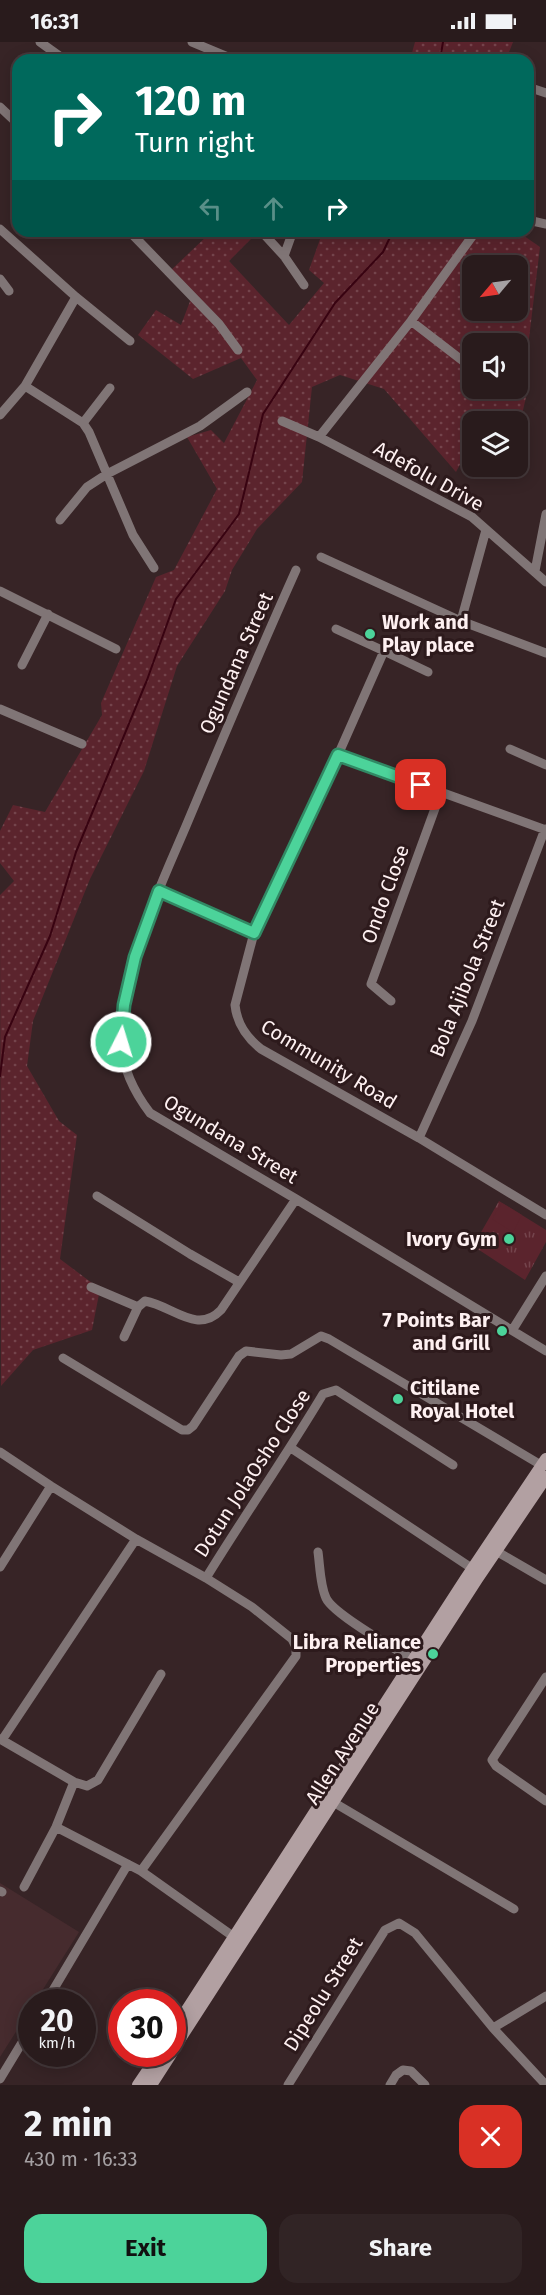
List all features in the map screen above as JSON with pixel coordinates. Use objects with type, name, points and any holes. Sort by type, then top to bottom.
[{"type":"main road","name":"Allen Avenue","points":[[186,2030],[496,1551],[544,1467]]},
{"type":"main road","name":"Allen Avenue","points":[[186,2011],[473,1569],[544,1467]]},
{"type":"main road","points":[[138,2085],[150,2067]]},
{"type":"main road","name":"Allen Avenue","points":[[151,2085],[162,2067]]},
{"type":"street","points":[[40,42],[57,54]]},
{"type":"street","points":[[192,42],[221,54]]},
{"type":"street","points":[[0,107],[12,118]]},
{"type":"street","points":[[0,229],[129,341]]},
{"type":"street","points":[[135,237],[219,324],[238,350]]},
{"type":"street","points":[[267,237],[284,256],[304,285]]},
{"type":"street","points":[[284,256],[291,237]]},
{"type":"street","points":[[319,436],[411,321],[473,237]]},
{"type":"street","points":[[0,279],[9,291]]},
{"type":"street","points":[[0,415],[25,386],[76,297]]},
{"type":"street","points":[[411,321],[462,360]]},
{"type":"street","points":[[25,386],[83,423],[134,535],[154,568]]},
{"type":"street","points":[[83,423],[110,388]]},
{"type":"street","points":[[60,520],[87,487],[107,474],[200,426],[248,392]]},
{"type":"street","name":"Adefolu Drive","points":[[282,421],[319,436],[472,517],[546,582]]},
{"type":"street","points":[[535,571],[546,514]]},
{"type":"street","points":[[460,621],[486,530]]},
{"type":"street","points":[[321,556],[460,621],[546,653]]},
{"type":"street","name":"Ogundana Street","points":[[296,570],[244,685],[159,891],[135,957],[124,1005],[121,1042],[125,1070],[136,1095],[150,1113],[513,1329],[546,1351]]},
{"type":"street","points":[[0,591],[116,649]]},
{"type":"street","points":[[22,665],[48,615]]},
{"type":"street","points":[[336,629],[428,672]]},
{"type":"street","name":"Community Road","points":[[384,651],[254,933],[235,1005],[236,1016],[250,1040],[261,1049],[419,1138],[546,1215]]},
{"type":"street","points":[[0,709],[82,744]]},
{"type":"street","points":[[510,749],[546,765]]},
{"type":"street","points":[[338,755],[545,830]]},
{"type":"street","name":"Ondo Close","points":[[391,1001],[371,984],[441,792]]},
{"type":"street","name":"Bola Ajibola Street","points":[[419,1138],[472,1021],[545,830]]},
{"type":"street","points":[[159,891],[254,933]]},
{"type":"street","points":[[97,1196],[239,1282]]},
{"type":"street","points":[[124,1336],[138,1307],[145,1301],[196,1321],[213,1319],[296,1199]]},
{"type":"street","points":[[513,1329],[546,1276]]},
{"type":"street","points":[[91,1287],[138,1307]]},
{"type":"street","points":[[63,1358],[182,1430],[188,1430],[193,1426],[239,1356],[246,1351],[291,1354],[321,1335],[544,1467]]},
{"type":"street","name":"Dotun JolaOsho Close","points":[[206,1578],[291,1448],[323,1394],[336,1390],[453,1465]]},
{"type":"street","points":[[291,1448],[473,1569]]},
{"type":"street","points":[[0,1452],[136,1539],[252,1607],[292,1639],[297,1647],[296,1656],[141,1871]]},
{"type":"street","points":[[0,1567],[51,1486]]},
{"type":"street","points":[[136,1539],[1,1739],[74,1782],[87,1786],[98,1780],[161,1674]]},
{"type":"street","points":[[496,1551],[546,1580]]},
{"type":"street","points":[[318,1552],[324,1595],[328,1603],[365,1631],[414,1660]]},
{"type":"street","points":[[546,1677],[492,1760],[496,1766],[546,1801]]},
{"type":"street","points":[[24,1887],[56,1827],[74,1782]]},
{"type":"street","points":[[333,1802],[514,1908]]},
{"type":"street","points":[[56,1827],[141,1871],[234,1937]]},
{"type":"street","points":[[54,1989],[128,1864]]},
{"type":"street","name":"Dipeolu Street","points":[[288,2085],[379,1940],[391,1925],[399,1923],[416,1933],[493,2028]]},
{"type":"street","points":[[546,1996],[493,2028],[546,2085]]},
{"type":"street","points":[[0,2079],[18,2049]]},
{"type":"street","points":[[390,2085],[396,2075],[403,2070],[411,2071],[425,2085]]},
{"type":"shaded area","points":[[0,1883],[79,1932],[43,1989],[18,1989],[18,2029],[0,2057]]},
{"type":"green space","points":[[415,42],[513,42],[508,54],[412,54]]},
{"type":"green space","points":[[206,237],[253,237],[229,261],[289,325],[324,283],[309,270],[321,237],[526,237],[540,247],[528,347],[528,333],[462,333],[462,399],[526,399],[523,411],[462,411],[462,460],[456,472],[384,389],[340,375],[312,387],[302,482],[257,529],[232,570],[225,591],[177,666],[144,771],[90,879],[33,1021],[27,1066],[59,1121],[77,1135],[60,1259],[100,1289],[92,1330],[33,1350],[1,1386],[0,895],[14,881],[0,863],[0,831],[13,805],[45,812],[102,715],[101,703],[156,577],[174,570],[217,489],[187,437],[211,430],[224,443],[257,380],[241,358],[193,379],[138,335],[156,310],[181,325],[192,296],[169,272]]},
{"type":"green space","name":"Ivory Gym","points":[[499,1201],[546,1230],[546,1242],[525,1280],[470,1244],[474,1235],[480,1234]]},
{"type":"green space","points":[[502,1203],[522,1215],[513,1232],[492,1219]]},
{"type":"waterway","points":[[441,54],[443,42]]},
{"type":"waterway","points":[[0,1076],[5,1037],[50,936],[76,852],[147,680],[176,599],[239,514],[263,414],[335,303],[383,252],[390,237]]},
{"type":"place","name":"Work and Play place","points":[[370,634]]},
{"type":"place","name":"Ivory Gym","points":[[509,1239]]},
{"type":"place","name":"7 Points Bar and Grill","points":[[502,1331]]},
{"type":"place","name":"Citilane Royal Hotel","points":[[398,1399]]},
{"type":"place","name":"Libra Reliance Properties","points":[[433,1654]]},
{"type":"route","points":[[121,1042],[124,1005],[135,957],[159,891],[254,933],[338,755],[421,785]]}]
